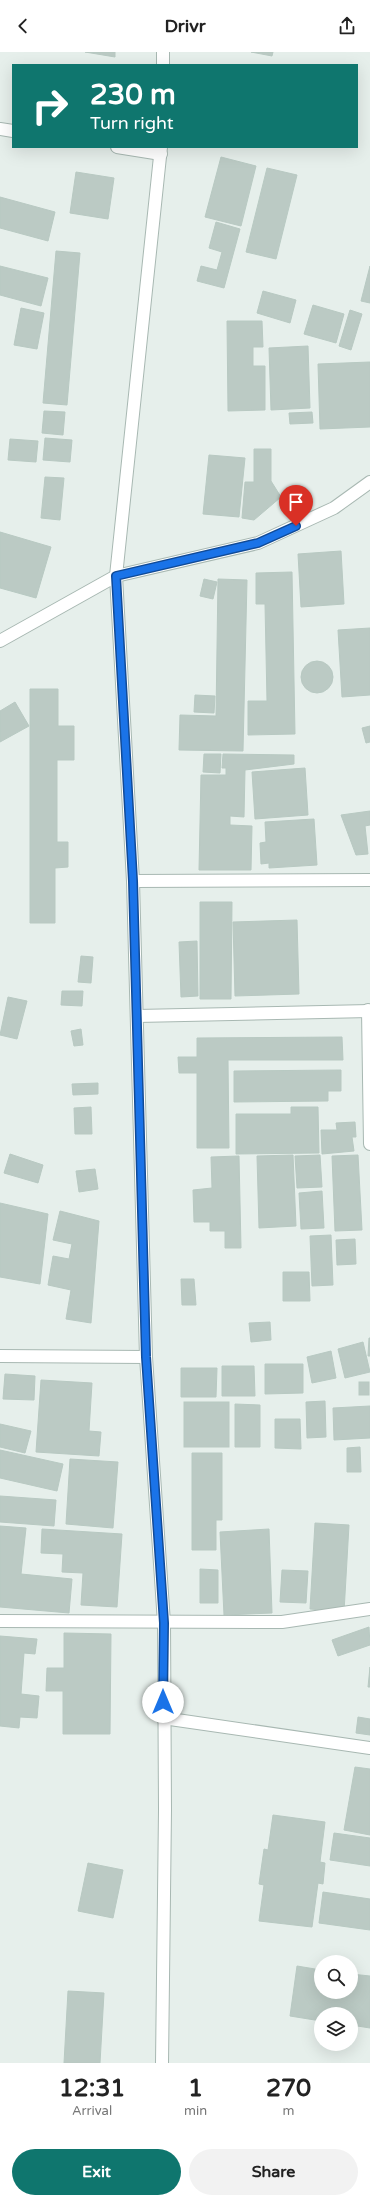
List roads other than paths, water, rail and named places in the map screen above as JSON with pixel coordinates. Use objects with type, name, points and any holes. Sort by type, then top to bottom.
[{"type":"street","points":[[163,52],[163,64]]},
{"type":"street","points":[[0,129],[12,131]]},
{"type":"street","points":[[132,148],[161,150],[116,576],[133,881],[146,1357],[164,1623],[163,1718],[165,1818],[162,2063]]},
{"type":"street","points":[[0,641],[116,576],[258,543],[334,508],[370,482]]},
{"type":"street","points":[[133,881],[370,880]]},
{"type":"street","points":[[137,1016],[369,1010],[370,1144]]},
{"type":"street","points":[[0,1356],[146,1357]]},
{"type":"street","points":[[0,1621],[164,1623],[282,1622],[370,1609]]},
{"type":"street","points":[[163,1718],[370,1748]]}]
